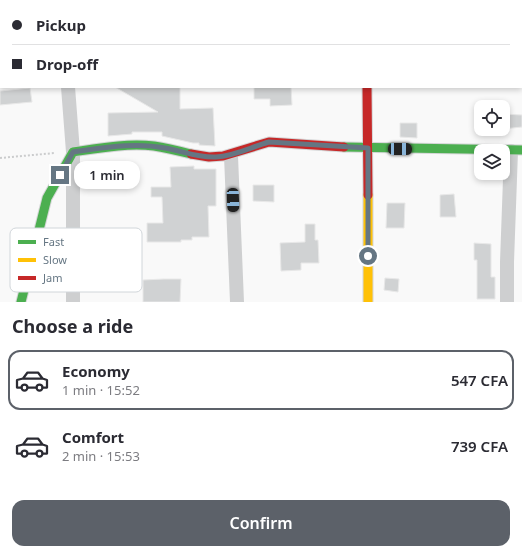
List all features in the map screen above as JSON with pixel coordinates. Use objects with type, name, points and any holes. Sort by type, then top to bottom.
[{"type":"street","points":[[68,88],[73,152],[73,228]]},
{"type":"street","points":[[367,88],[368,302]]},
{"type":"street","points":[[73,152],[115,146],[140,145],[165,148],[188,154],[214,157],[231,156],[269,142],[368,148],[516,150],[509,220],[507,302]]},
{"type":"street","points":[[40,228],[47,198],[73,152]]},
{"type":"street","points":[[231,156],[237,302]]},
{"type":"street","points":[[21,302],[24,292]]},
{"type":"path","points":[[0,158],[73,152]]},
{"type":"building","points":[[30,88],[32,102],[0,105],[0,91]]},
{"type":"building","points":[[117,88],[180,88],[180,109],[213,108],[215,146],[199,145],[199,143],[162,136],[162,132],[132,132],[132,134],[108,136],[108,113],[158,112]]},
{"type":"building","points":[[254,88],[291,88],[292,105],[270,106],[270,99],[254,99]]},
{"type":"building","points":[[510,114],[522,115],[522,127],[510,128]]},
{"type":"building","points":[[400,123],[417,123],[417,138],[400,137]]},
{"type":"building","points":[[194,166],[194,169],[216,169],[216,206],[208,206],[209,237],[192,237],[192,240],[181,240],[181,242],[147,242],[147,223],[163,223],[162,197],[151,197],[151,187],[171,187],[170,167]]},
{"type":"building","points":[[253,185],[274,185],[274,202],[253,201]]},
{"type":"building","points":[[454,194],[456,217],[440,217],[440,195]]},
{"type":"building","points":[[387,203],[405,203],[404,228],[386,228]]},
{"type":"building","points":[[305,224],[315,224],[315,240],[318,240],[319,263],[301,263],[301,270],[281,271],[280,243],[305,242]]},
{"type":"building","points":[[474,243],[491,244],[491,277],[495,277],[495,299],[477,299],[477,260],[474,260]]},
{"type":"building","points":[[385,278],[399,279],[398,292],[384,290]]},
{"type":"building","points":[[181,279],[180,302],[143,302],[143,280]]},
{"type":"traffic: fast","points":[[40,228],[47,198],[73,152],[114,146],[144,145],[191,154]]},
{"type":"traffic: fast","points":[[344,147],[522,150]]},
{"type":"traffic: fast","points":[[21,302],[24,292]]},
{"type":"traffic: slow","points":[[368,195],[368,302]]},
{"type":"traffic: jam","points":[[367,88],[368,195]]},
{"type":"traffic: jam","points":[[191,154],[209,157],[223,156],[269,142],[344,147]]},
{"type":"route","points":[[60,175],[73,152],[115,146],[140,145],[165,148],[188,154],[214,157],[231,156],[269,142],[368,148],[368,256]]}]
